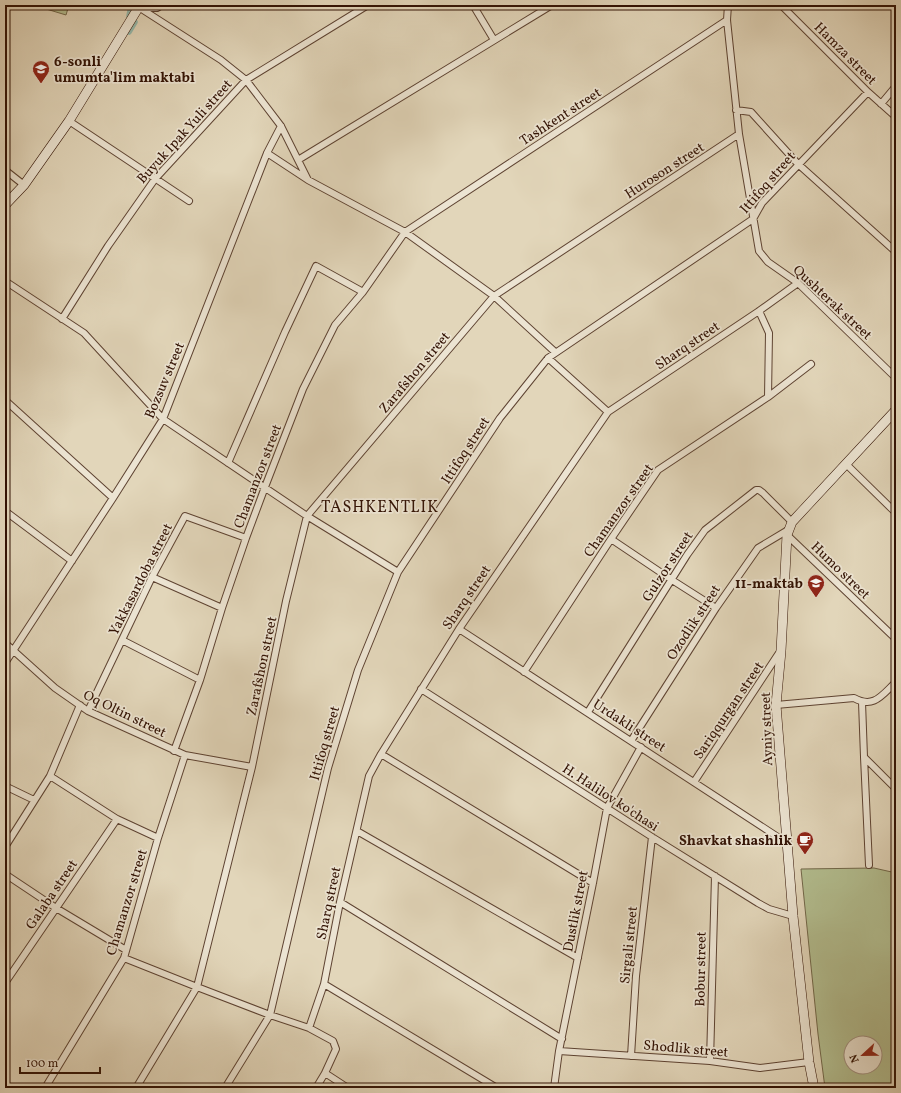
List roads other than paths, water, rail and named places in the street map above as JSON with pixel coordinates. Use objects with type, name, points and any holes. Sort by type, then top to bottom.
[{"type":"street","points":[[141,6],[157,8],[162,5]]},
{"type":"street","name":"Buyuk Ipak Yuli street","points":[[62,319],[108,246],[155,179],[246,80],[368,5]]},
{"type":"street","points":[[473,5],[494,40]]},
{"type":"street","points":[[298,160],[552,5]]},
{"type":"street","points":[[728,5],[727,20],[739,134]]},
{"type":"street","name":"Hamza street","points":[[781,5],[896,118]]},
{"type":"street","points":[[141,6],[221,60],[246,80],[281,126],[308,180]]},
{"type":"street","points":[[5,205],[24,185],[69,120],[141,6]]},
{"type":"street","name":"Tashkent street","points":[[405,232],[727,20]]},
{"type":"street","points":[[896,61],[896,66]]},
{"type":"street","points":[[881,104],[896,86]]},
{"type":"street","name":"Ittifoq street","points":[[225,1088],[270,1015],[328,768],[358,670],[398,572],[500,418],[548,358],[753,219],[762,203],[868,92]]},
{"type":"street","points":[[736,110],[752,112],[798,164],[896,252]]},
{"type":"street","points":[[69,120],[189,202]]},
{"type":"street","name":"Bozsuv street","points":[[5,663],[114,498],[163,419],[267,153],[281,126]]},
{"type":"street","name":"Qushterak street","points":[[739,134],[759,251],[768,262],[798,283],[896,378]]},
{"type":"street","name":"Huroson street","points":[[494,296],[739,134]]},
{"type":"street","points":[[267,153],[308,180],[405,232],[494,296],[555,352]]},
{"type":"street","points":[[5,170],[24,185]]},
{"type":"street","name":"Chamanzor street","points":[[174,751],[200,680],[222,608],[246,538],[303,390],[335,325],[363,292],[405,232]]},
{"type":"street","points":[[228,463],[285,332],[316,266],[363,292]]},
{"type":"street","points":[[5,281],[84,333],[163,419],[307,516],[398,572]]},
{"type":"street","name":"Sharq street","points":[[308,1028],[324,984],[340,902],[370,776],[381,754],[459,628],[608,412],[798,283]]},
{"type":"street","name":"Zarafshon street","points":[[136,1088],[196,987],[252,767],[286,600],[307,516],[494,296]]},
{"type":"street","points":[[758,311],[769,333],[768,397]]},
{"type":"street","points":[[548,358],[608,412]]},
{"type":"street","name":"Chamanzor street","points":[[524,672],[658,470],[768,397],[811,364]]},
{"type":"street","points":[[5,400],[114,498]]},
{"type":"street","points":[[789,529],[896,410]]},
{"type":"street","points":[[846,464],[896,513]]},
{"type":"street","name":"Gulzor street","points":[[588,712],[705,530],[756,490],[763,493],[789,529]]},
{"type":"street","points":[[5,511],[72,561]]},
{"type":"street","name":"Yakkasardoba street","points":[[88,711],[152,577],[186,516],[246,538]]},
{"type":"street","name":"Ozodlik street","points":[[631,740],[716,608],[758,548],[789,529]]},
{"type":"street","name":"Humo street","points":[[789,529],[896,639]]},
{"type":"street","name":"Ayniy street","points":[[789,529],[776,705],[792,916],[809,1062],[814,1088]]},
{"type":"street","points":[[611,539],[716,608]]},
{"type":"street","points":[[152,577],[222,608]]},
{"type":"street","name":"Urdakli street","points":[[459,628],[787,843]]},
{"type":"street","points":[[122,640],[200,680]]},
{"type":"street","name":"Oq Oltin street","points":[[5,643],[55,688],[88,711],[185,755],[252,767]]},
{"type":"street","name":"Sariqqurgan street","points":[[694,782],[781,651]]},
{"type":"street","points":[[776,705],[854,698],[862,702],[874,701],[896,682]]},
{"type":"street","name":"H. Halilov ko'chasi","points":[[421,689],[715,876],[769,909],[792,916]]},
{"type":"street","points":[[862,702],[869,866]]},
{"type":"street","points":[[5,847],[50,776],[80,706]]},
{"type":"street","name":"Dustlik street","points":[[554,1088],[559,1050],[607,808],[641,747]]},
{"type":"street","points":[[381,754],[593,883]]},
{"type":"street","name":"Chamanzor street","points":[[45,1088],[124,958],[158,838],[185,755]]},
{"type":"street","points":[[864,758],[896,789]]},
{"type":"street","points":[[50,776],[118,819],[158,838]]},
{"type":"street","points":[[5,786],[34,800]]},
{"type":"street","name":"Galaba street","points":[[5,983],[118,819]]},
{"type":"street","points":[[357,830],[578,958]]},
{"type":"street","name":"Sirgali street","points":[[631,1056],[636,976],[652,837]]},
{"type":"street","points":[[5,874],[56,908],[126,950]]},
{"type":"street","name":"Bobur street","points":[[710,1061],[715,876]]},
{"type":"street","points":[[340,902],[562,1039]]},
{"type":"street","points":[[124,958],[196,987],[308,1028],[329,1039],[335,1044],[336,1049],[316,1088]]},
{"type":"street","points":[[324,984],[497,1088]]},
{"type":"street","name":"Shodlik street","points":[[559,1050],[710,1061],[760,1068],[809,1062]]},
{"type":"street","points":[[325,1073],[348,1088]]},
{"type":"waterway","points":[[129,16],[131,5]]},
{"type":"waterway","points":[[129,32],[135,22]]},
{"type":"place","name":"6-sonli umumta'lim maktabi","points":[[41,84]]},
{"type":"place","name":"11-maktab","points":[[816,598]]},
{"type":"place","name":"Shavkat shashlik","points":[[805,855]]},
{"type":"district","name":"TASHKENTLIK","points":[[380,506]]}]
